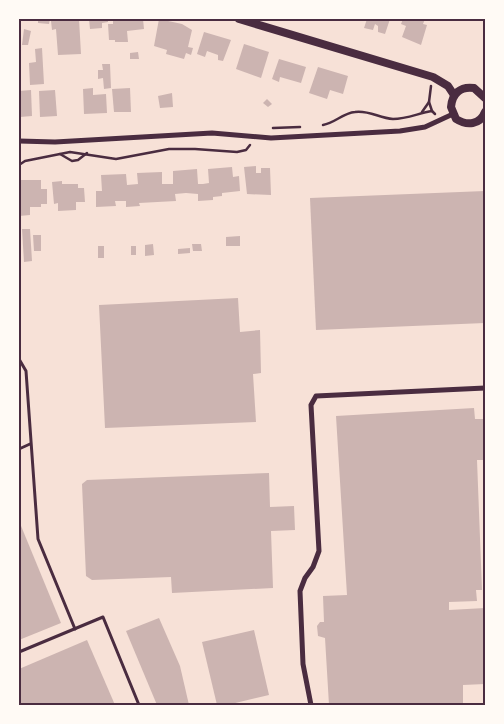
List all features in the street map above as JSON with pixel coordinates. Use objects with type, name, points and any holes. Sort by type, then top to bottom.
[{"type":"street","points":[[239,19],[433,77],[448,86],[454,95]]},
{"type":"street","points":[[485,98],[479,91],[469,87],[454,95],[450,108],[456,119],[468,124],[474,123],[485,115]]},
{"type":"street","points":[[19,140],[55,142],[212,133],[270,138],[400,131],[425,127],[452,114]]},
{"type":"street","points":[[311,705],[303,664],[300,591],[320,551],[311,405],[316,396],[485,388]]},
{"type":"lane","points":[[19,359],[26,371],[38,539],[74,629]]},
{"type":"lane","points":[[19,449],[30,444]]},
{"type":"lane","points":[[19,652],[103,617],[140,705]]},
{"type":"path","points":[[422,112],[429,102],[433,77]]},
{"type":"path","points":[[429,102],[432,111]]},
{"type":"path","points":[[60,154],[72,161],[78,160],[87,153]]},
{"type":"building","points":[[38,19],[50,19],[49,24],[38,23]]},
{"type":"building","points":[[56,19],[79,19],[81,54],[58,55],[56,29],[52,30],[51,21]]},
{"type":"building","points":[[89,19],[108,19],[108,22],[102,23],[102,28],[90,29]]},
{"type":"building","points":[[113,19],[143,19],[144,29],[127,31],[128,42],[115,42],[115,40],[109,40],[108,24],[113,24]]},
{"type":"building","points":[[159,19],[182,24],[192,30],[188,47],[193,48],[191,55],[186,53],[184,59],[166,54],[167,50],[154,46]]},
{"type":"building","points":[[367,19],[390,19],[385,34],[378,32],[378,26],[375,24],[373,30],[364,28]]},
{"type":"building","points":[[403,19],[425,19],[423,24],[427,25],[421,45],[402,37],[406,26],[401,24]]},
{"type":"building","points":[[24,29],[31,31],[28,45],[22,45]]},
{"type":"building","points":[[204,32],[231,40],[223,61],[218,60],[218,55],[207,51],[205,57],[197,54]]},
{"type":"building","points":[[244,44],[269,52],[261,78],[236,69]]},
{"type":"building","points":[[42,48],[44,84],[30,85],[29,63],[36,62],[35,49]]},
{"type":"building","points":[[138,52],[139,59],[130,59],[130,53]]},
{"type":"building","points":[[279,59],[306,67],[301,83],[280,77],[279,82],[272,79]]},
{"type":"building","points":[[102,64],[110,64],[111,88],[104,89],[103,78],[98,79],[98,70],[103,70]]},
{"type":"building","points":[[318,67],[348,76],[343,94],[330,90],[327,99],[309,93]]},
{"type":"building","points":[[93,88],[93,95],[106,94],[107,113],[84,114],[83,89]]},
{"type":"building","points":[[130,88],[131,112],[114,112],[112,89]]},
{"type":"building","points":[[31,90],[32,116],[20,117],[19,91]]},
{"type":"building","points":[[55,90],[57,116],[40,117],[39,91]]},
{"type":"building","points":[[172,93],[173,107],[160,108],[158,96]]},
{"type":"building","points":[[267,99],[272,104],[268,107],[263,103]]},
{"type":"building","points":[[256,166],[256,173],[261,173],[261,168],[270,168],[271,195],[247,194],[244,167]]},
{"type":"building","points":[[232,167],[233,177],[239,176],[240,191],[222,193],[222,196],[213,197],[213,200],[198,201],[198,194],[186,193],[175,194],[176,201],[139,203],[140,206],[126,207],[126,201],[115,201],[116,206],[96,207],[96,191],[102,191],[101,175],[126,174],[127,185],[138,184],[137,173],[162,172],[162,184],[173,184],[173,171],[197,169],[198,184],[203,184],[209,183],[208,169]]},
{"type":"building","points":[[19,180],[41,180],[41,189],[47,189],[47,204],[41,204],[41,207],[30,207],[30,215],[19,216]]},
{"type":"building","points":[[62,181],[62,184],[78,184],[78,188],[84,188],[85,202],[76,202],[76,210],[58,211],[58,203],[54,204],[52,182]]},
{"type":"building","points":[[485,191],[485,323],[316,330],[310,198]]},
{"type":"building","points":[[22,229],[30,229],[32,261],[24,262]]},
{"type":"building","points":[[33,235],[41,235],[41,251],[34,251]]},
{"type":"building","points":[[240,236],[240,246],[226,246],[226,237]]},
{"type":"building","points":[[153,244],[154,255],[145,256],[145,245]]},
{"type":"building","points":[[192,244],[201,244],[202,251],[193,251]]},
{"type":"building","points":[[98,246],[104,246],[104,258],[98,258]]},
{"type":"building","points":[[131,246],[136,246],[136,255],[131,255]]},
{"type":"building","points":[[190,248],[190,253],[178,254],[178,249]]},
{"type":"building","points":[[238,298],[240,332],[260,330],[261,373],[253,374],[256,422],[105,428],[99,305]]},
{"type":"building","points":[[474,408],[475,419],[485,419],[485,460],[477,460],[482,590],[476,590],[477,601],[449,602],[449,610],[485,608],[485,684],[463,685],[463,703],[454,703],[454,705],[329,705],[325,638],[318,636],[317,626],[320,622],[324,622],[323,596],[347,595],[336,416]]},
{"type":"building","points":[[269,473],[270,507],[294,506],[295,530],[271,531],[273,588],[172,593],[171,577],[92,580],[86,576],[82,484],[87,480]]},
{"type":"building","points":[[19,521],[61,623],[19,640]]},
{"type":"building","points":[[159,618],[180,666],[189,705],[157,705],[126,631]]},
{"type":"building","points":[[254,630],[269,695],[227,705],[217,705],[202,642]]},
{"type":"building","points":[[87,640],[115,705],[19,705],[19,669]]}]
